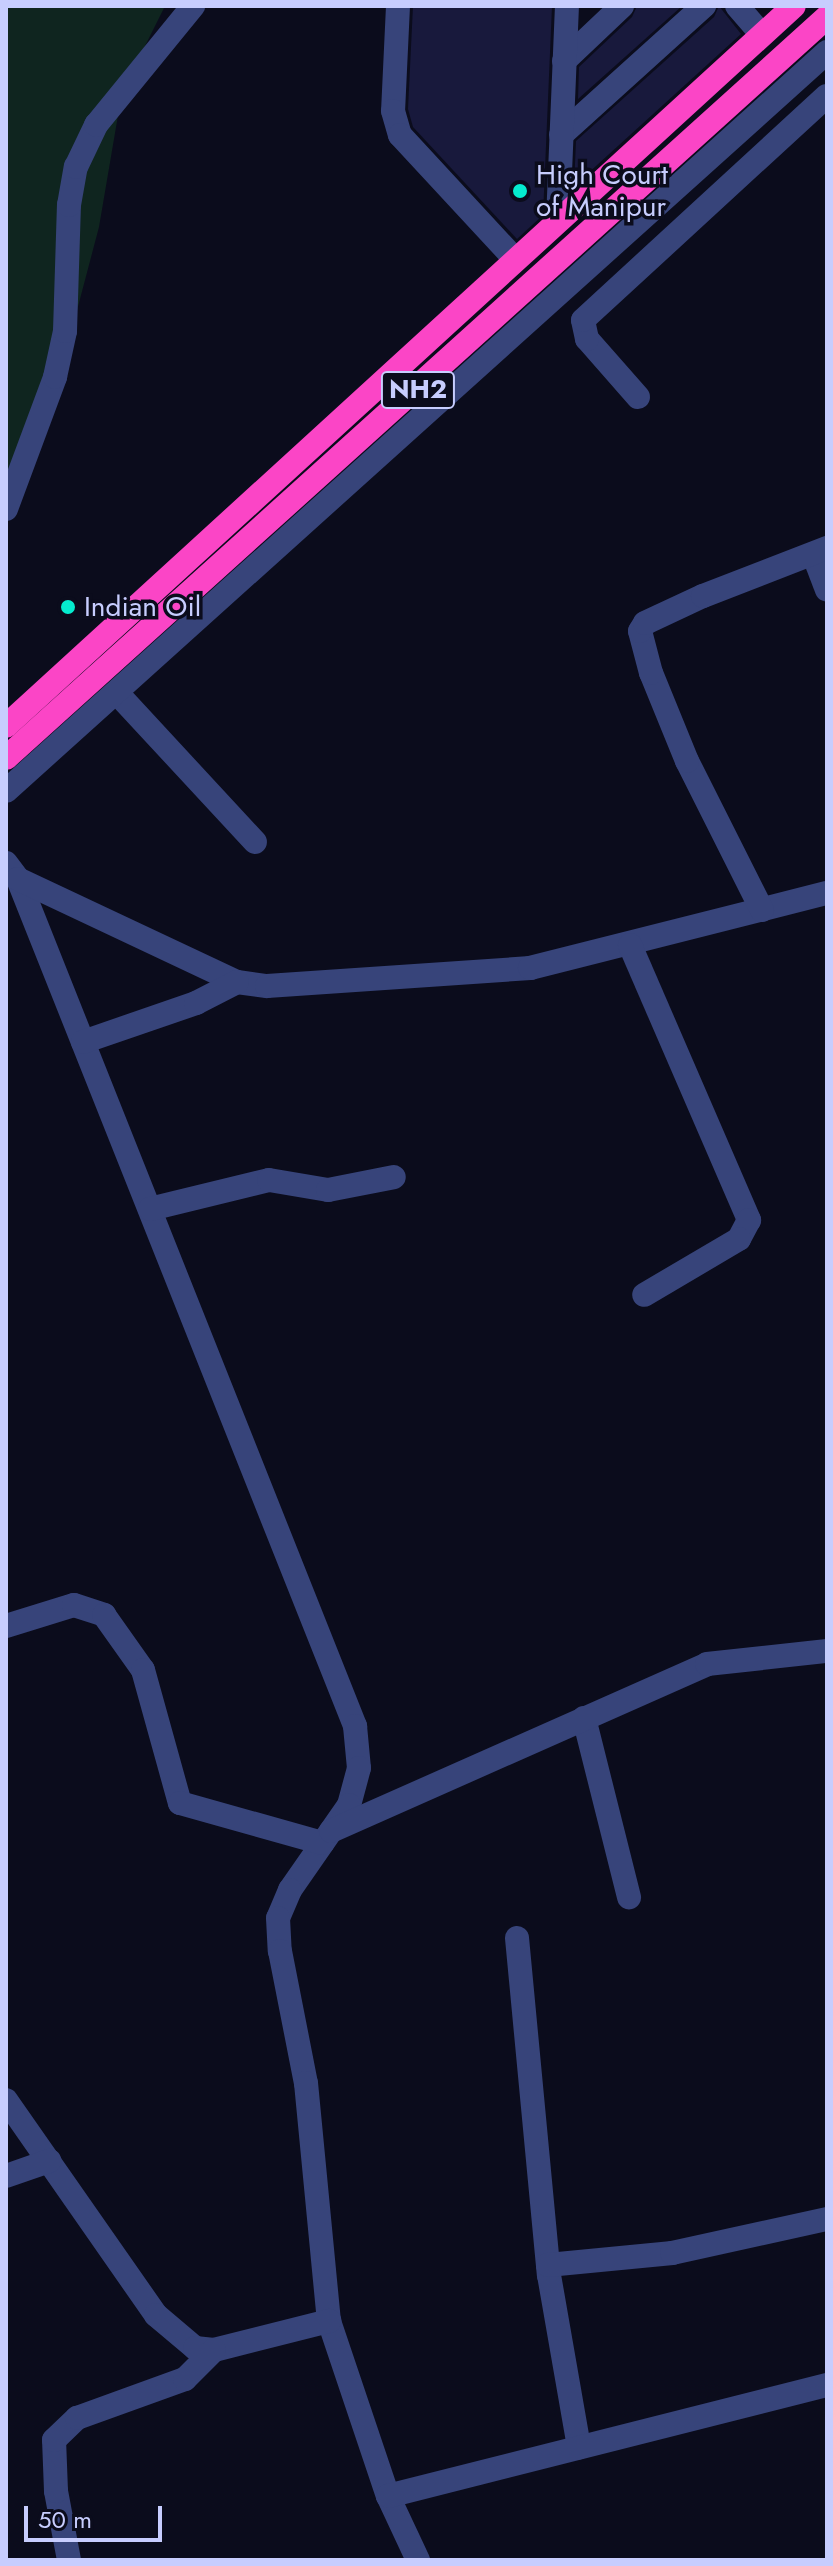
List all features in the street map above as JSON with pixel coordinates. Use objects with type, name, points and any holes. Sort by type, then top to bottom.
[{"type":"highway","name":"NH2","points":[[6,726],[794,6]]},
{"type":"highway","name":"NH2","points":[[6,758],[827,17]]},
{"type":"street","points":[[6,509],[55,377],[65,331],[69,205],[76,167],[96,125],[193,6]]},
{"type":"street","points":[[398,6],[393,111],[400,135],[515,259]]},
{"type":"street","points":[[558,220],[567,6]]},
{"type":"street","points":[[564,61],[622,6]]},
{"type":"street","points":[[561,135],[704,6]]},
{"type":"street","points":[[737,6],[762,35]]},
{"type":"street","points":[[6,791],[827,52]]},
{"type":"street","points":[[638,397],[587,339],[583,320],[827,96]]},
{"type":"street","points":[[762,910],[672,728],[640,631],[645,623],[703,596],[820,552],[827,590]]},
{"type":"street","points":[[117,693],[255,842]]},
{"type":"street","points":[[12,871],[237,982],[267,986],[462,976],[530,968],[827,893]]},
{"type":"street","points":[[12,871],[355,1726],[359,1768],[349,1805],[290,1890],[278,1918],[306,2083],[329,2321],[388,2496],[418,2560]]},
{"type":"street","points":[[630,945],[749,1220],[739,1239],[644,1295]]},
{"type":"street","points":[[83,1042],[174,1012],[237,982]]},
{"type":"street","points":[[150,1209],[269,1180],[328,1190],[394,1177]]},
{"type":"street","points":[[6,1626],[74,1605],[104,1615],[143,1670],[180,1803],[327,1837],[707,1664],[827,1651]]},
{"type":"street","points":[[584,1718],[629,1897]]},
{"type":"street","points":[[517,1938],[548,2265],[579,2447]]},
{"type":"street","points":[[6,2100],[156,2315],[195,2348],[214,2350],[329,2321]]},
{"type":"street","points":[[6,2176],[49,2161]]},
{"type":"street","points":[[548,2265],[672,2253],[827,2219]]},
{"type":"street","points":[[69,2560],[56,2491],[54,2440],[77,2418],[185,2379],[214,2350]]},
{"type":"street","points":[[388,2496],[827,2385]]},
{"type":"green space","points":[[6,6],[165,6],[122,92],[99,227],[51,409],[6,485]]},
{"type":"building","points":[[413,6],[552,6],[543,215],[517,239],[413,127],[408,109]]},
{"type":"building","points":[[637,6],[682,6],[578,99],[579,67],[632,17]]},
{"type":"building","points":[[719,6],[741,34],[574,186],[576,141],[714,17]]},
{"type":"place","name":"High Court of Manipur","points":[[520,191]]},
{"type":"place","name":"Indian Oil","points":[[68,607]]}]
